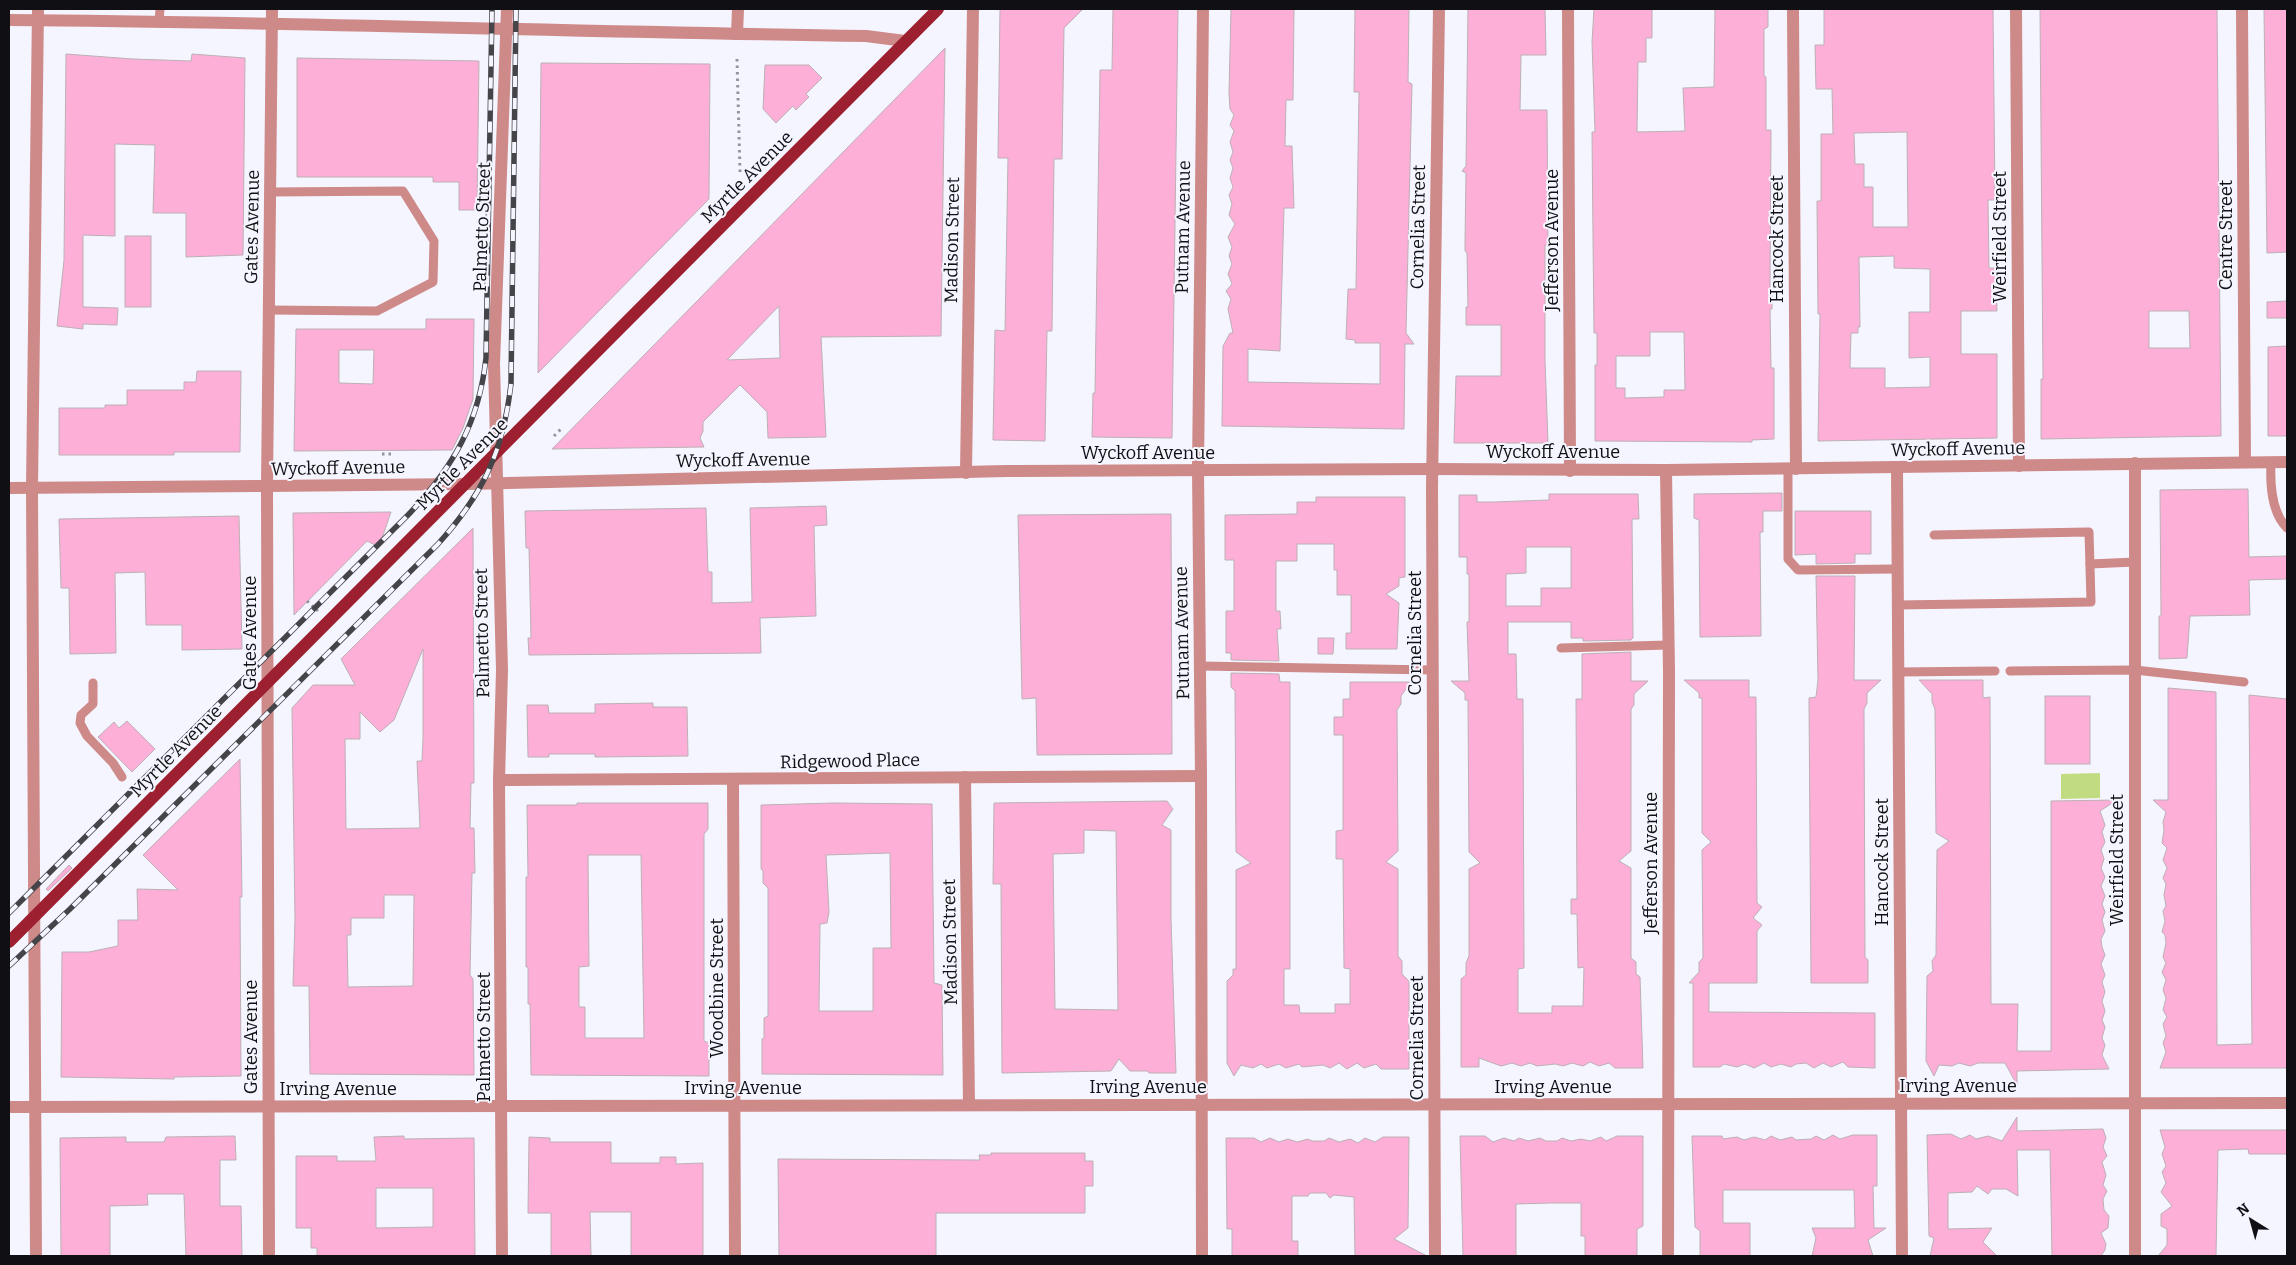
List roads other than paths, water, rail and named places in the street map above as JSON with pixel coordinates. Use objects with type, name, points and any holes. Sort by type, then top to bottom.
[{"type":"main road","name":"Myrtle Avenue","points":[[9,942],[938,9]]},
{"type":"street","name":"Gates Avenue","points":[[269,1256],[266,486],[272,9]]},
{"type":"street","name":"Palmetto Street","points":[[502,1256],[499,780],[502,670],[494,364],[507,9]]},
{"type":"street","points":[[737,34],[738,9]]},
{"type":"street","name":"Madison Street","points":[[966,472],[973,9]]},
{"type":"street","name":"Putnam Avenue","points":[[1202,1256],[1198,470],[1203,9]]},
{"type":"street","name":"Cornelia Street","points":[[1435,1256],[1432,469],[1439,9]]},
{"type":"street","name":"Jefferson Avenue","points":[[1568,9],[1570,471]]},
{"type":"street","name":"Hancock Street","points":[[1792,469],[1793,9]]},
{"type":"street","name":"Weirfield Street","points":[[2016,9],[2019,466]]},
{"type":"street","name":"Centre Street","points":[[2242,9],[2245,462]]},
{"type":"street","points":[[9,20],[38,15],[160,15],[271,25],[866,36],[905,41]]},
{"type":"street","points":[[36,1256],[32,488],[38,15]]},
{"type":"street","name":"Wyckoff Avenue","points":[[9,488],[497,484],[966,472],[1432,469],[1570,471],[2287,462]]},
{"type":"street","name":"Weirfield Street","points":[[2135,463],[2135,1256]]},
{"type":"street","name":"Hancock Street","points":[[1897,467],[1902,1256]]},
{"type":"street","name":"Jefferson Avenue","points":[[1666,470],[1668,645],[1668,1256]]},
{"type":"street","name":"Ridgewood Place","points":[[499,780],[1201,776]]},
{"type":"street","name":"Madison Street","points":[[966,777],[969,1105]]},
{"type":"street","name":"Woodbine Street","points":[[734,780],[736,1256]]},
{"type":"street","name":"Irving Avenue","points":[[9,1107],[2287,1103]]},
{"type":"lane","points":[[268,310],[377,311],[433,282],[434,265],[434,241],[403,191],[270,192]]},
{"type":"lane","points":[[2272,462],[2271,482],[2274,500],[2280,521],[2287,528]]},
{"type":"lane","points":[[1792,469],[1788,559],[1798,570],[1897,570]]},
{"type":"lane","points":[[1897,605],[2091,602],[2089,532],[1934,535]]},
{"type":"lane","points":[[2090,564],[2135,562]]},
{"type":"lane","points":[[1561,648],[1668,645]]},
{"type":"lane","points":[[1200,666],[1433,670]]},
{"type":"lane","points":[[2010,671],[2135,670],[2244,682]]},
{"type":"lane","points":[[1898,672],[1995,671]]},
{"type":"lane","points":[[93,683],[93,704],[82,715],[80,723],[87,736],[113,763],[122,778]]},
{"type":"railway","points":[[9,913],[409,514],[439,479],[461,443],[477,403],[486,358],[492,9]]},
{"type":"railway","points":[[9,966],[70,909],[438,544],[454,526],[479,489],[503,431],[511,384],[516,9]]}]
